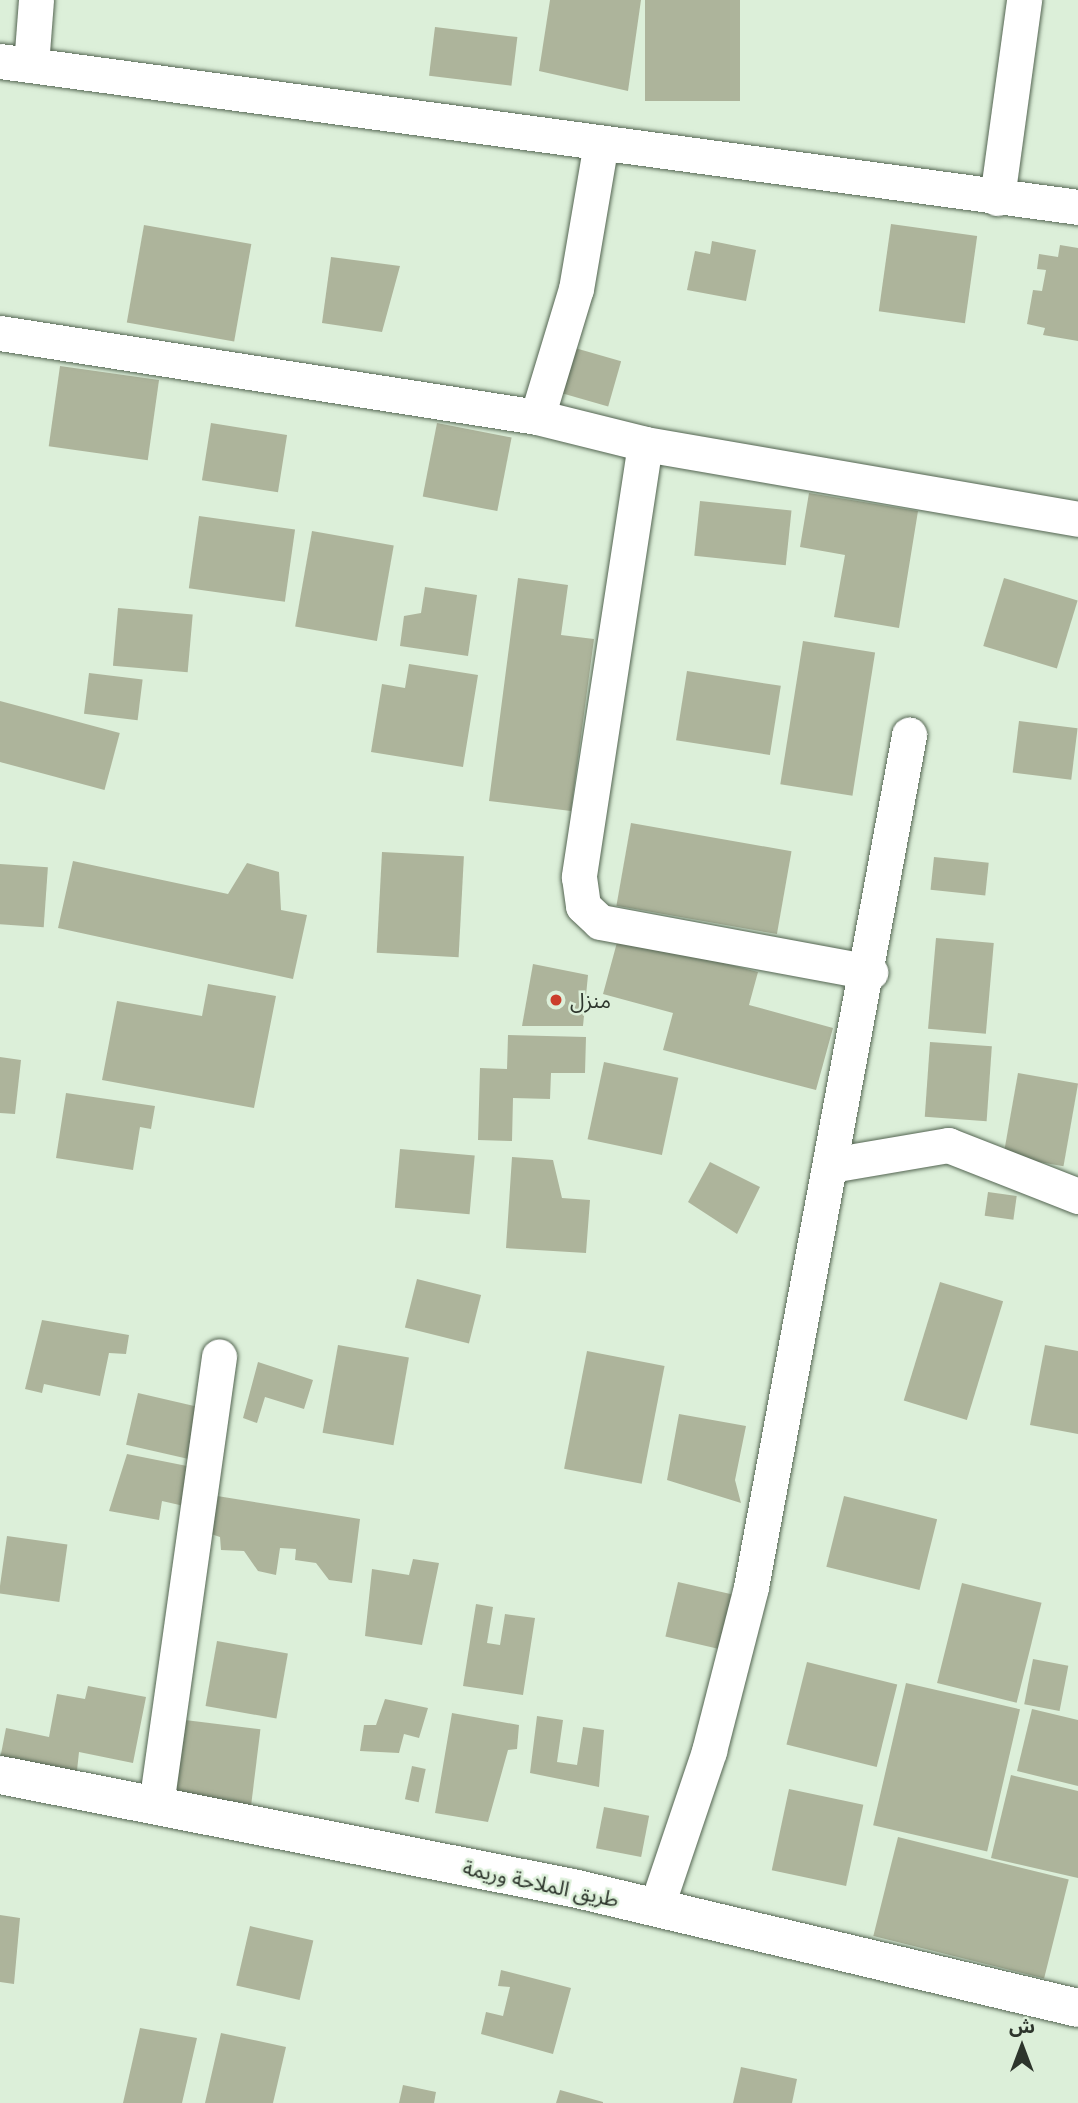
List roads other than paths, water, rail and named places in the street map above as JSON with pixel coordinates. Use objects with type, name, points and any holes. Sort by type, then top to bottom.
[{"type":"street","points":[[36,0],[16,63],[997,198],[1078,206]]},
{"type":"street","points":[[997,198],[1024,0]]},
{"type":"street","points":[[537,417],[576,289],[601,143]]},
{"type":"street","points":[[0,333],[537,417],[645,444],[1078,519]]},
{"type":"street","points":[[645,444],[579,877],[583,906],[600,922],[870,972]]},
{"type":"street","points":[[656,1908],[709,1751],[751,1587],[870,972],[909,735]]},
{"type":"street","points":[[831,1165],[948,1145],[1078,1196]]},
{"type":"street","points":[[156,1805],[219,1356]]},
{"type":"street","name":"طريق الملاحة وريمة","points":[[0,1775],[656,1908],[1078,2008]]},
{"type":"place","name":"منزل","points":[[556,1000]]}]
